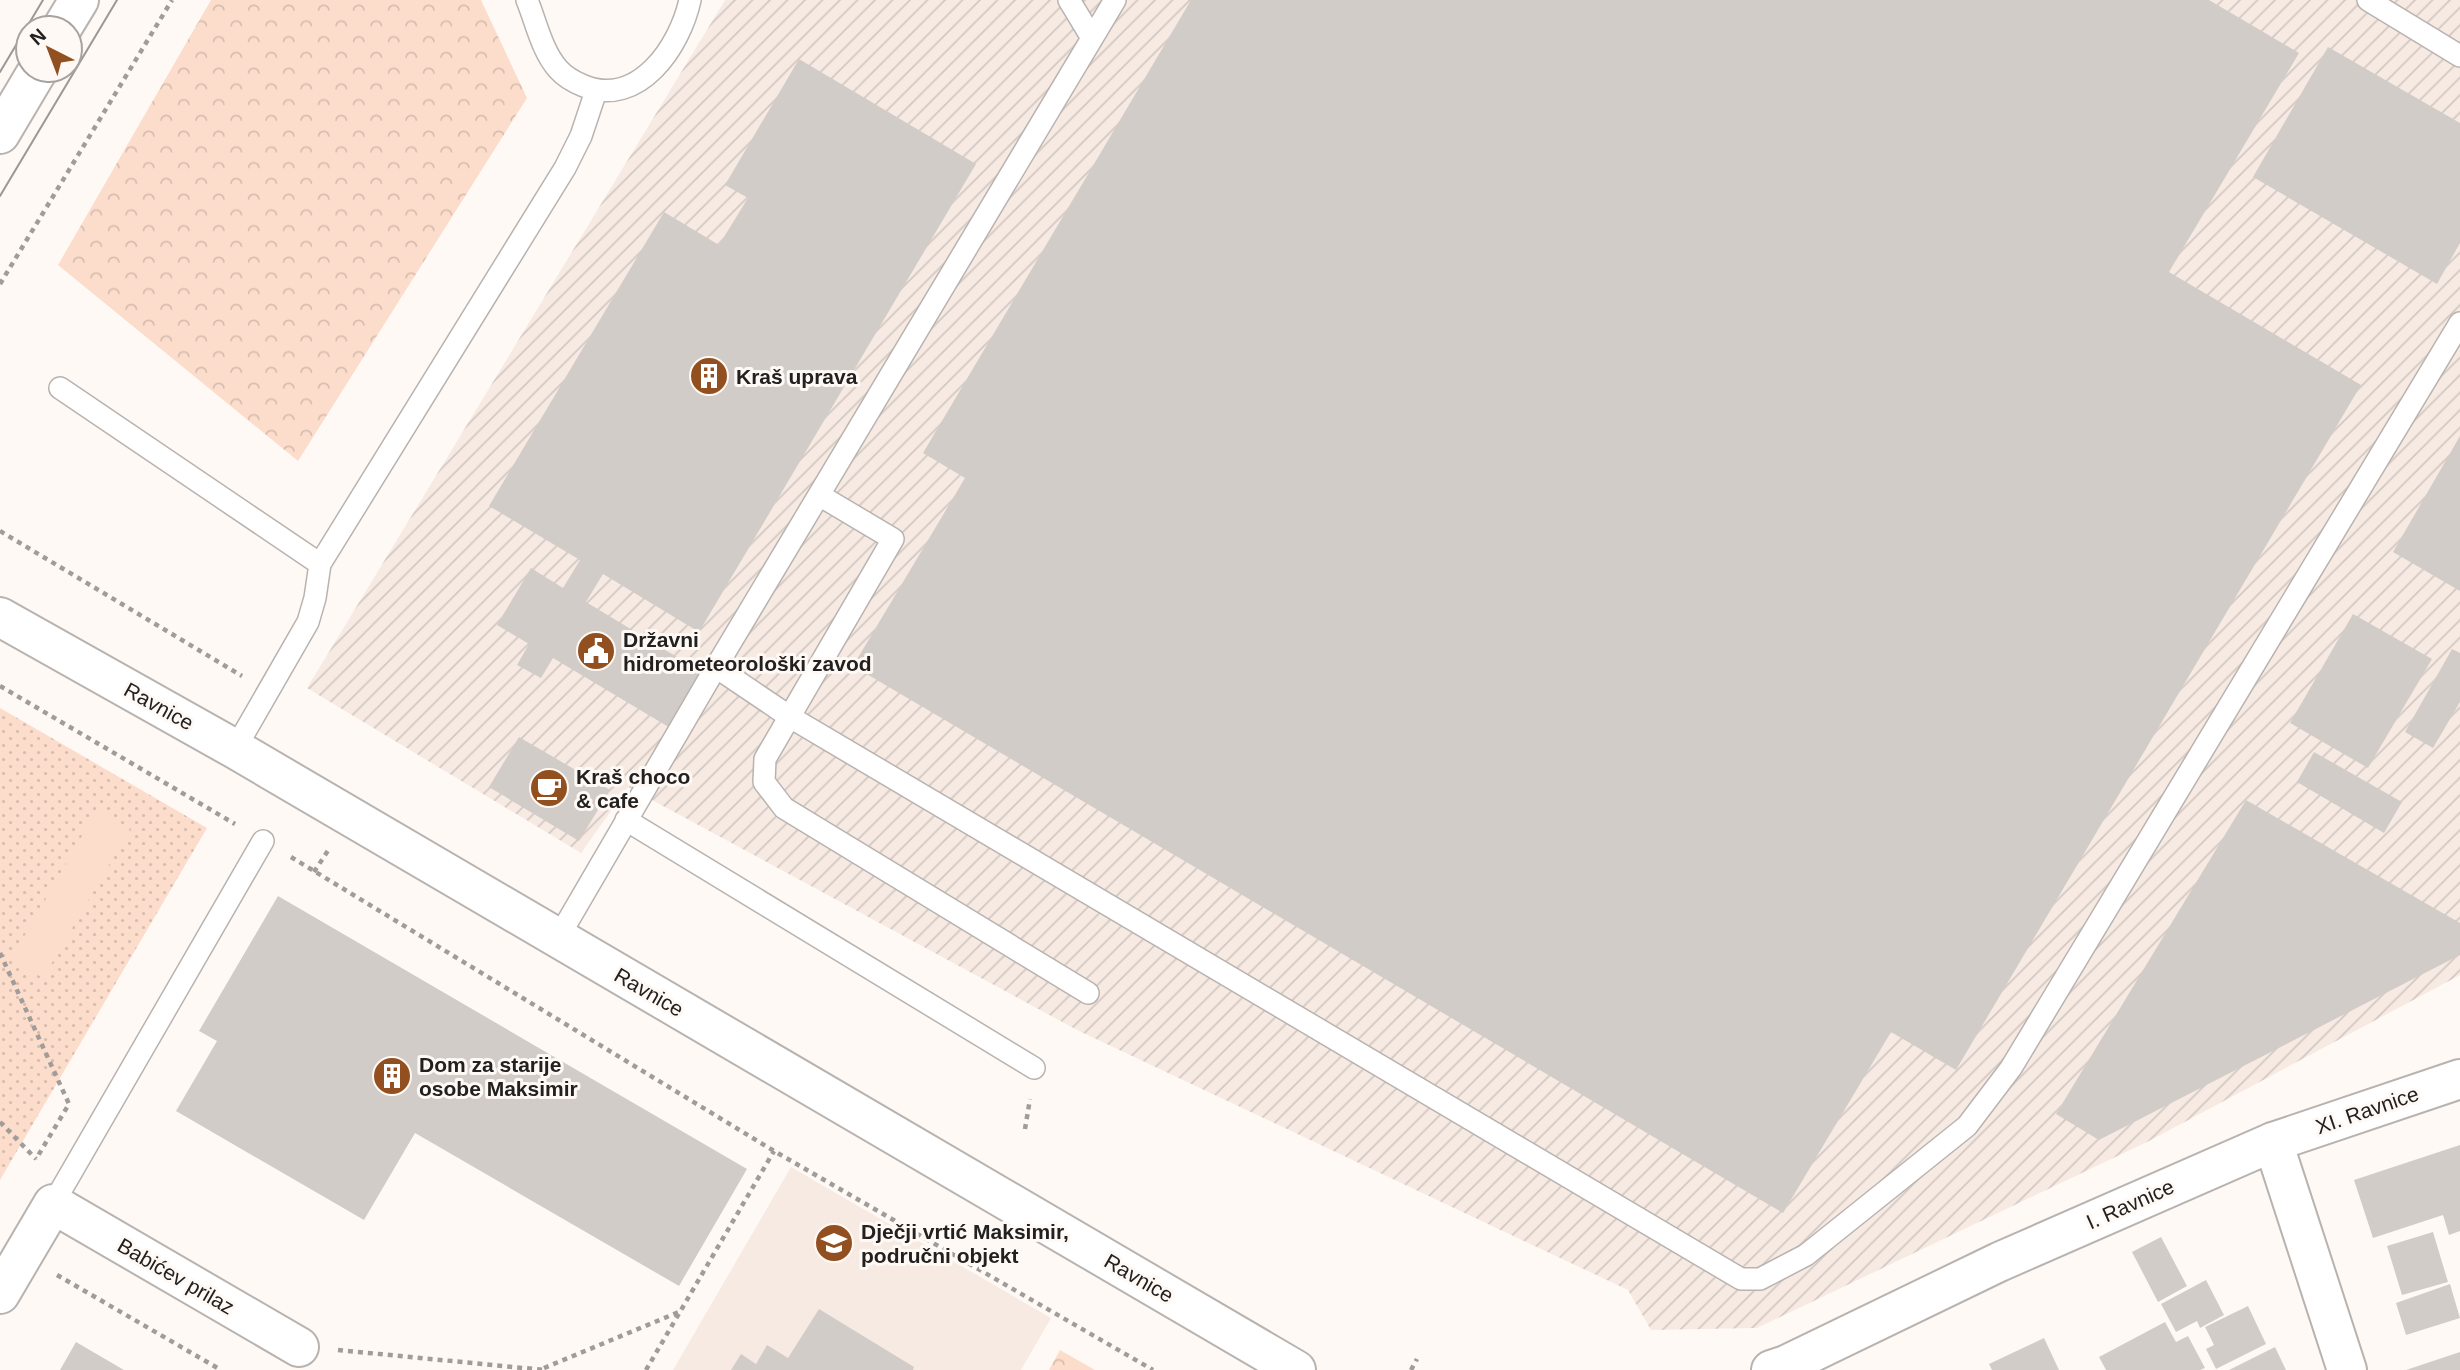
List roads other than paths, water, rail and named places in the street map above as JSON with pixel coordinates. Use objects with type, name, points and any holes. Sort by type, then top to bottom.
[{"type":"street","points":[[0,134],[30,84]]},
{"type":"street","name":"Ravnice","points":[[0,617],[235,749],[1296,1370]]},
{"type":"street","name":"XI. Ravnice","points":[[2273,1142],[2460,1079]]},
{"type":"street","points":[[2273,1142],[2347,1370]]},
{"type":"street","name":"I. Ravnice","points":[[1771,1370],[2070,1230],[2273,1142]]},
{"type":"street","points":[[0,1294],[53,1204]]},
{"type":"street","name":"Babićev prilaz","points":[[53,1204],[299,1347]]},
{"type":"lane","points":[[527,0],[545,49],[557,68],[574,82],[596,91],[617,90],[635,83],[655,69],[679,34],[690,0]]},
{"type":"lane","points":[[1069,0],[1092,38]]},
{"type":"lane","points":[[558,939],[716,667],[1115,0]]},
{"type":"lane","points":[[2368,0],[2460,56]]},
{"type":"lane","points":[[235,749],[308,622],[320,564],[565,168],[582,136],[596,91]]},
{"type":"lane","points":[[716,667],[790,716],[1741,1279],[1760,1279],[1806,1255],[1967,1126],[2011,1068],[2460,323]]},
{"type":"lane","points":[[60,388],[320,564]]},
{"type":"lane","points":[[819,495],[893,539],[765,759],[764,782],[784,808],[1088,993]]},
{"type":"lane","points":[[626,820],[1034,1068]]},
{"type":"lane","points":[[53,1204],[263,841]]},
{"type":"tram line","points":[[0,72],[43,0]]},
{"type":"tram line","points":[[0,196],[117,0]]},
{"type":"place","name":"Kraš uprava","points":[[709,376]]},
{"type":"place","name":"Državni hidrometeorološki zavod","points":[[596,651]]},
{"type":"place","name":"Kraš choco & cafe","points":[[549,788]]},
{"type":"place","name":"Dom za starije osobe Maksimir","points":[[392,1076]]},
{"type":"place","name":"Dječji vrtić Maksimir, područni objekt","points":[[834,1243]]}]
